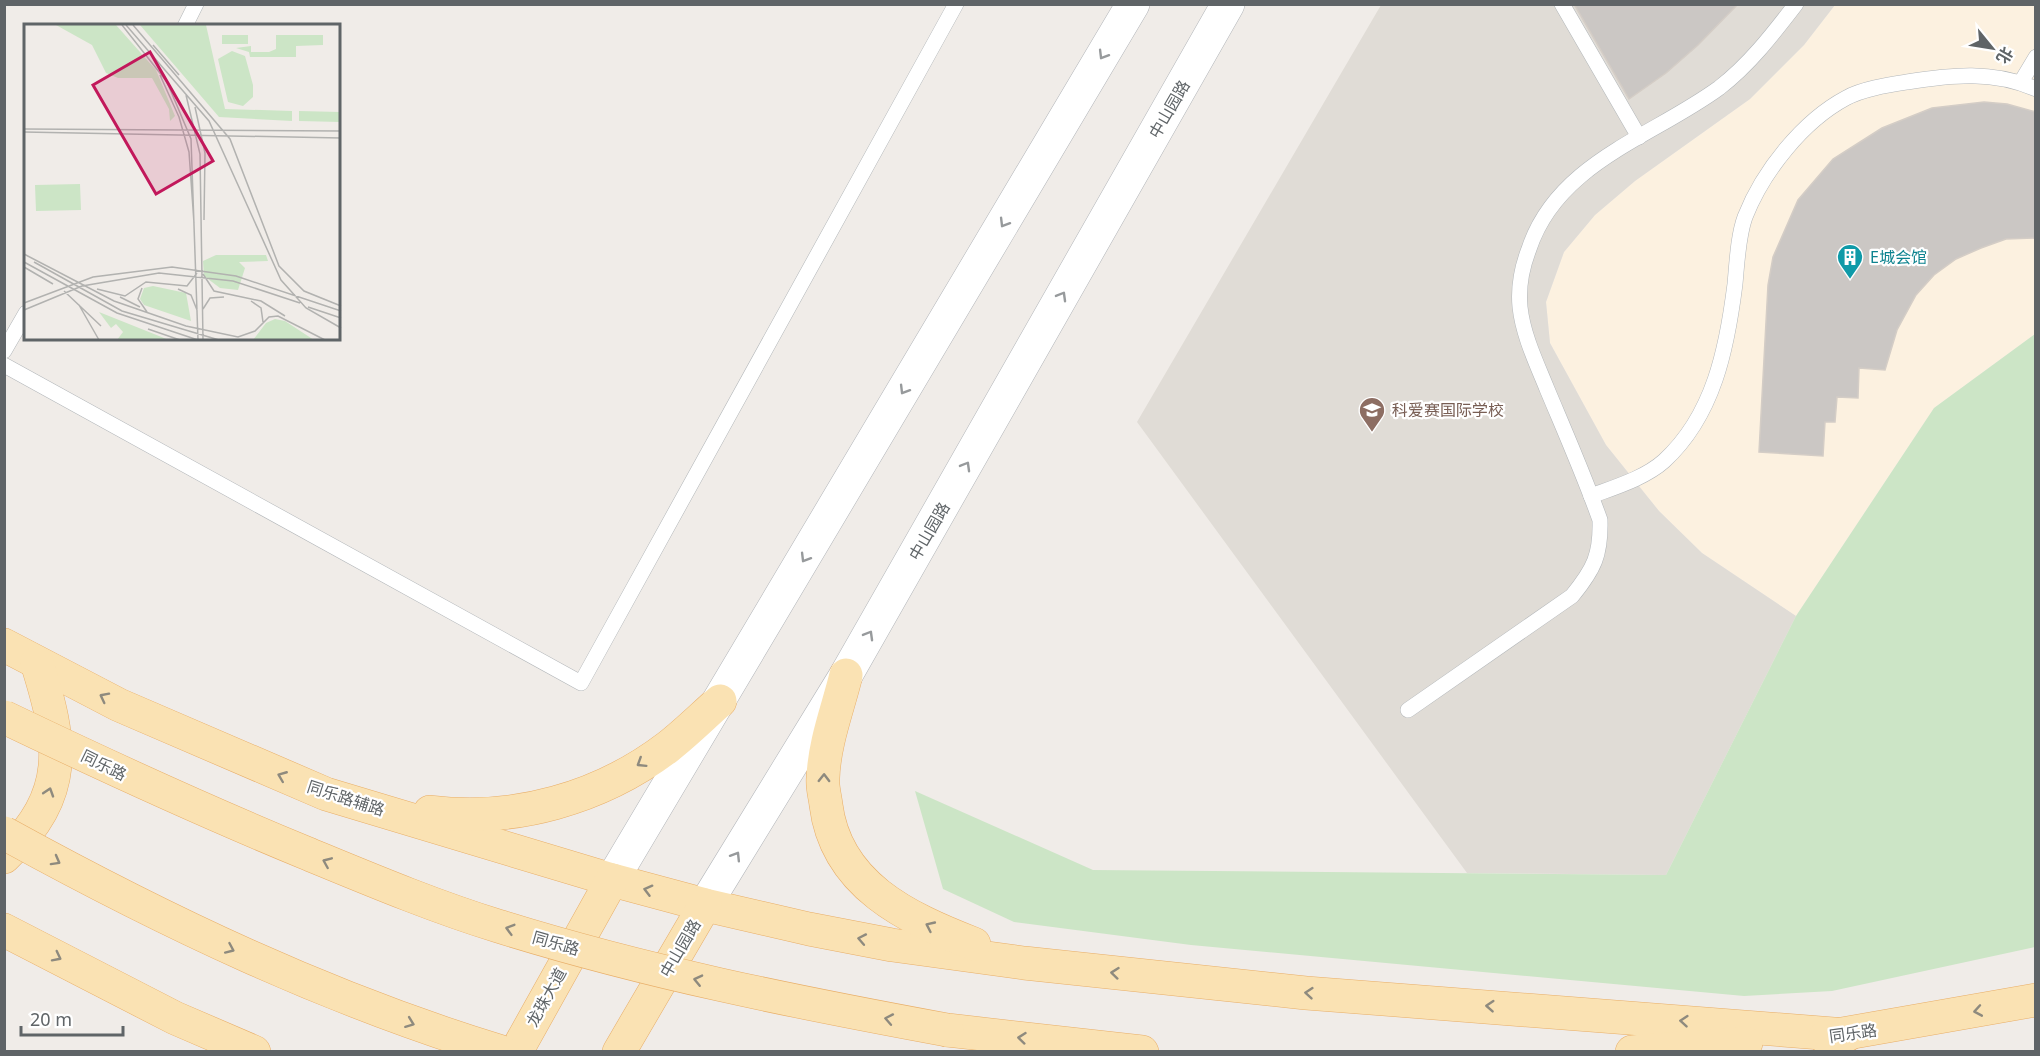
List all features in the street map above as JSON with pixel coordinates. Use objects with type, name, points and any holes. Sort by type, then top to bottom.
[{"type":"main road","points":[[612,880],[1133,4]]},
{"type":"main road","name":"中山园路","points":[[619,1052],[705,905],[846,675],[1228,4]]},
{"type":"main road","name":"同乐路辅路","points":[[4,645],[119,705],[326,794],[612,880],[705,905],[892,945],[1024,963]]},
{"type":"main road","points":[[4,856],[31,829],[48,799],[56,768],[56,735],[37,663]]},
{"type":"main road","points":[[846,675],[829,739],[823,779],[828,821],[841,854],[855,875],[873,892],[903,913],[936,929],[1024,963],[1306,993],[1847,1035]]},
{"type":"main road","points":[[326,794],[451,815],[518,813],[573,799],[619,778],[667,747],[720,701]]},
{"type":"main road","name":"同乐路","points":[[4,717],[134,779],[267,837],[384,886],[496,926],[651,969],[789,1000],[947,1030],[1142,1052]]},
{"type":"main road","points":[[4,833],[106,889],[210,940],[308,984],[426,1029],[502,1052]]},
{"type":"main road","name":"龙珠大道","points":[[516,1052],[612,880]]},
{"type":"main road","points":[[4,930],[175,1018],[254,1052]]},
{"type":"main road","name":"同乐路","points":[[1632,1052],[1847,1035],[2036,1000]]},
{"type":"main road","points":[[175,1018],[219,1052]]},
{"type":"lane","points":[[185,24],[196,4]]},
{"type":"lane","points":[[4,365],[581,683],[956,4]]},
{"type":"lane","points":[[1562,4],[1640,137]]},
{"type":"lane","points":[[1408,710],[1572,596],[1589,574],[1601,544],[1600,520],[1528,342],[1520,306],[1521,272],[1533,234],[1551,203],[1576,178],[1720,87],[1768,41],[1796,4]]},
{"type":"lane","points":[[2021,82],[2036,57]]},
{"type":"lane","points":[[1591,496],[1626,483],[1663,462],[1694,429],[1713,387],[1728,339],[1745,218],[1772,169],[1806,125],[1847,97],[1900,83],[1944,76],[1990,75],[2021,82],[2036,89]]},
{"type":"lane","points":[[4,351],[24,316]]},
{"type":"shaded area","name":"科爱赛国际学校","points":[[1381,5],[1835,5],[1804,45],[1750,99],[1635,181],[1595,215],[1564,252],[1546,302],[1550,343],[1606,445],[1659,511],[1702,553],[1796,616],[1666,875],[1467,873],[1137,422]]},
{"type":"shaded area","points":[[1835,5],[2035,5],[2035,334],[1934,408],[1796,616],[1702,553],[1659,511],[1606,445],[1550,343],[1546,302],[1564,252],[1595,215],[1635,181],[1750,99],[1804,45]]},
{"type":"green space","points":[[2035,334],[2035,947],[1832,991],[1744,996],[1191,945],[1014,922],[943,889],[915,791],[1093,870],[1666,875],[1796,616],[1934,408]]},
{"type":"building","points":[[1574,4],[1738,4],[1698,45],[1666,73],[1629,99]]},
{"type":"building","name":"E城会馆","points":[[1984,102],[2007,104],[2036,112],[2036,238],[2006,239],[1981,248],[1956,259],[1934,275],[1916,295],[1897,330],[1885,370],[1859,368],[1858,398],[1837,397],[1835,422],[1825,422],[1823,456],[1759,452],[1768,285],[1773,257],[1798,200],[1833,159],[1882,128],[1932,108]]},
{"type":"place","name":"E城会馆","points":[[1850,280]]},
{"type":"place","name":"科爱赛国际学校","points":[[1372,433]]}]
